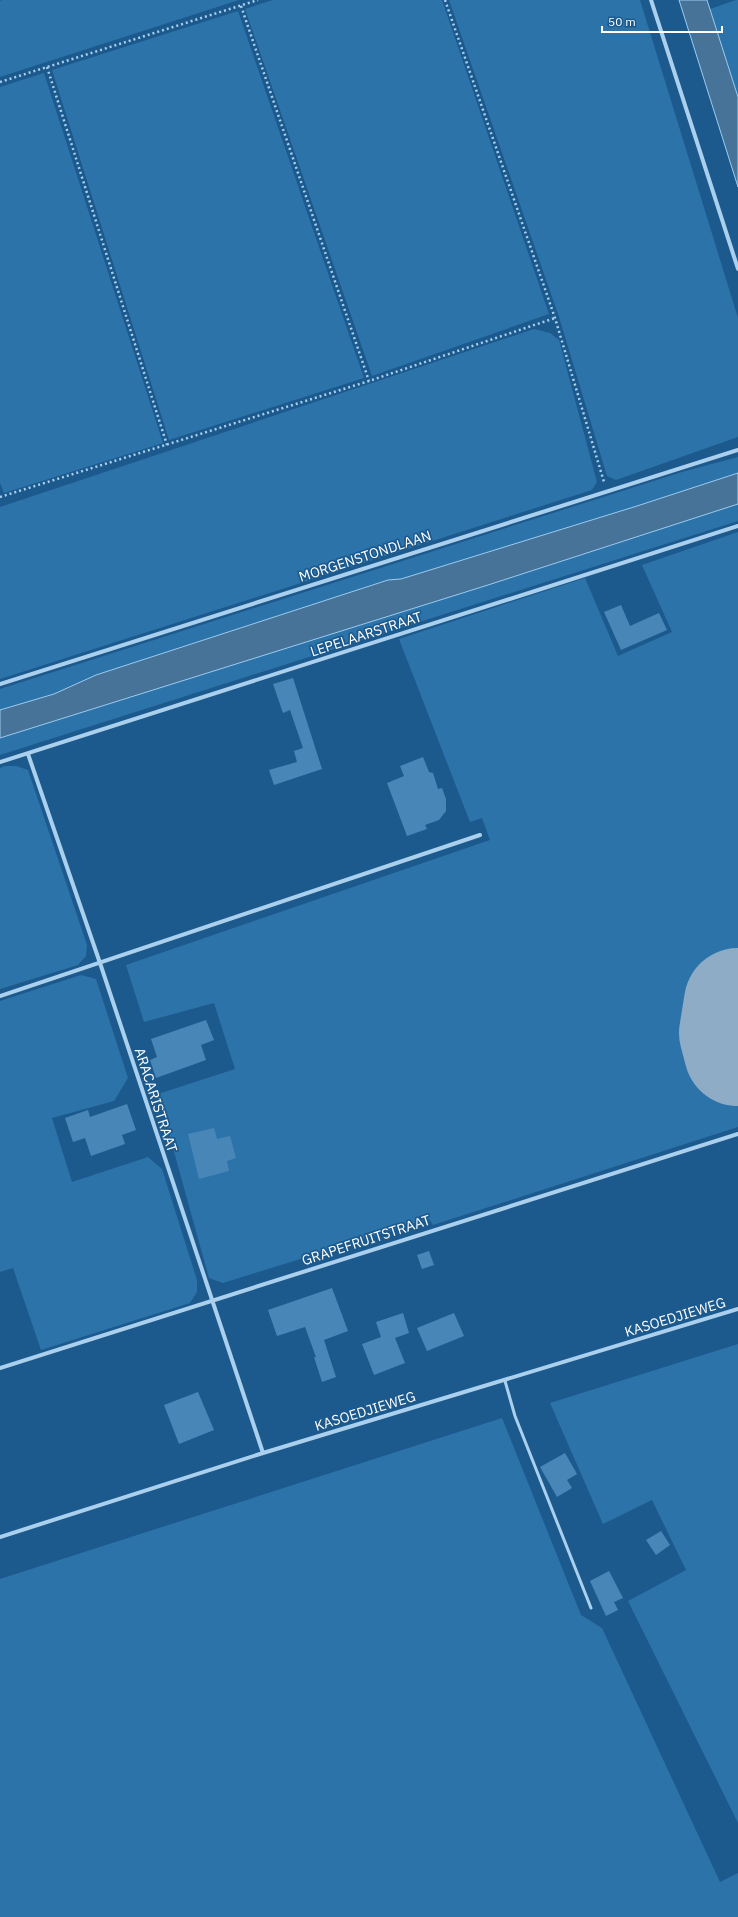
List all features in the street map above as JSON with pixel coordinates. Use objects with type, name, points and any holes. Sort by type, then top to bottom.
[{"type":"street","points":[[651,0],[738,269]]},
{"type":"street","name":"MORGENSTONDLAAN","points":[[0,684],[606,490],[738,450]]},
{"type":"street","name":"LEPELAARSTRAAT","points":[[0,762],[738,526]]},
{"type":"street","name":"ARACARISTRAAT","points":[[28,754],[100,963],[262,1453]]},
{"type":"street","points":[[0,996],[480,834]]},
{"type":"street","name":"GRAPEFRUITSTRAAT","points":[[0,1368],[738,1134]]},
{"type":"street","name":"KASOEDJIEWEG","points":[[0,1538],[262,1453],[505,1381],[738,1309]]},
{"type":"lane","points":[[505,1381],[515,1416],[591,1608]]},
{"type":"path","points":[[0,82],[258,0]]},
{"type":"path","points":[[445,0],[555,318],[606,490]]},
{"type":"path","points":[[240,6],[369,381]]},
{"type":"path","points":[[47,67],[167,445]]},
{"type":"path","points":[[0,497],[369,381],[555,318]]},
{"type":"shaded area","points":[[239,0],[0,77],[0,1]]},
{"type":"shaded area","points":[[273,0],[442,0],[549,314],[372,376],[245,9]]},
{"type":"shaded area","points":[[449,0],[640,0],[738,318],[738,437],[616,480],[607,476],[559,317]]},
{"type":"shaded area","points":[[679,0],[707,0],[738,97],[738,187]]},
{"type":"shaded area","points":[[738,0],[738,97],[710,9]]},
{"type":"shaded area","points":[[238,11],[364,378],[169,440],[52,70]]},
{"type":"shaded area","points":[[44,73],[163,443],[4,493],[0,483],[0,87]]},
{"type":"shaded area","points":[[534,329],[550,333],[559,340],[597,482],[592,490],[0,679],[0,507]]},
{"type":"shaded area","points":[[738,457],[738,473],[401,579],[387,580],[96,675],[54,694],[0,710],[0,689],[682,472]]},
{"type":"shaded area","points":[[738,473],[738,504],[488,585],[0,738],[0,710],[54,694],[96,675],[388,580],[401,579]]},
{"type":"shaded area","points":[[738,504],[738,521],[0,755],[0,738],[488,585]]},
{"type":"shaded area","points":[[738,532],[738,983],[729,1034],[738,1065],[738,1127],[433,1225],[429,1219],[223,1283],[209,1278],[158,1094],[235,1069],[214,1003],[144,1022],[126,965],[490,840],[482,818],[470,822],[399,639],[585,578],[618,656],[672,632],[642,565]]},
{"type":"shaded area","points":[[5,766],[16,766],[28,770],[87,945],[86,956],[78,965],[0,989],[0,768]]},
{"type":"shaded area","points":[[81,975],[96,979],[128,1078],[114,1101],[52,1118],[72,1182],[148,1157],[162,1169],[197,1280],[197,1292],[190,1303],[41,1350],[13,1268],[0,1272],[0,1001]]},
{"type":"shaded area","points":[[738,1344],[738,1823],[628,1601],[686,1570],[652,1500],[603,1524],[550,1403]]},
{"type":"shaded area","points":[[502,1418],[581,1615],[602,1628],[720,1882],[738,1873],[738,1917],[0,1917],[0,1579]]},
{"type":"building","points":[[621,605],[630,626],[659,613],[667,630],[621,650],[604,612]]},
{"type":"building","points":[[293,678],[322,769],[274,785],[269,770],[297,762],[294,751],[303,748],[290,710],[283,713],[273,684]]},
{"type":"building","points":[[423,757],[429,772],[433,773],[438,789],[442,788],[446,799],[446,811],[439,820],[425,825],[427,829],[407,836],[387,783],[404,776],[400,766]]},
{"type":"building","points":[[206,1020],[214,1040],[201,1045],[206,1060],[156,1078],[150,1060],[157,1057],[151,1039]]},
{"type":"building","points":[[127,1104],[136,1130],[122,1135],[125,1144],[91,1156],[85,1138],[73,1142],[65,1118],[88,1110],[90,1117]]},
{"type":"building","points":[[214,1128],[217,1139],[230,1136],[236,1158],[227,1161],[229,1171],[199,1179],[188,1134]]},
{"type":"building","points":[[429,1251],[434,1265],[422,1269],[417,1255]]},
{"type":"building","points":[[332,1288],[348,1331],[324,1340],[336,1377],[322,1382],[314,1357],[316,1357],[305,1327],[277,1336],[268,1310]]},
{"type":"building","points":[[403,1313],[409,1333],[395,1338],[405,1363],[374,1375],[362,1344],[381,1337],[376,1322]]},
{"type":"building","points":[[454,1313],[464,1336],[427,1351],[417,1328]]},
{"type":"building","points":[[198,1392],[214,1430],[179,1444],[164,1405]]},
{"type":"building","points":[[565,1453],[577,1474],[567,1480],[572,1488],[557,1497],[540,1467]]},
{"type":"building","points":[[661,1531],[670,1545],[656,1555],[646,1540]]},
{"type":"building","points":[[609,1571],[623,1598],[614,1602],[618,1610],[606,1616],[590,1581]]},
{"type":"runway","points":[[738,1002],[733,1033],[738,1052]]}]
